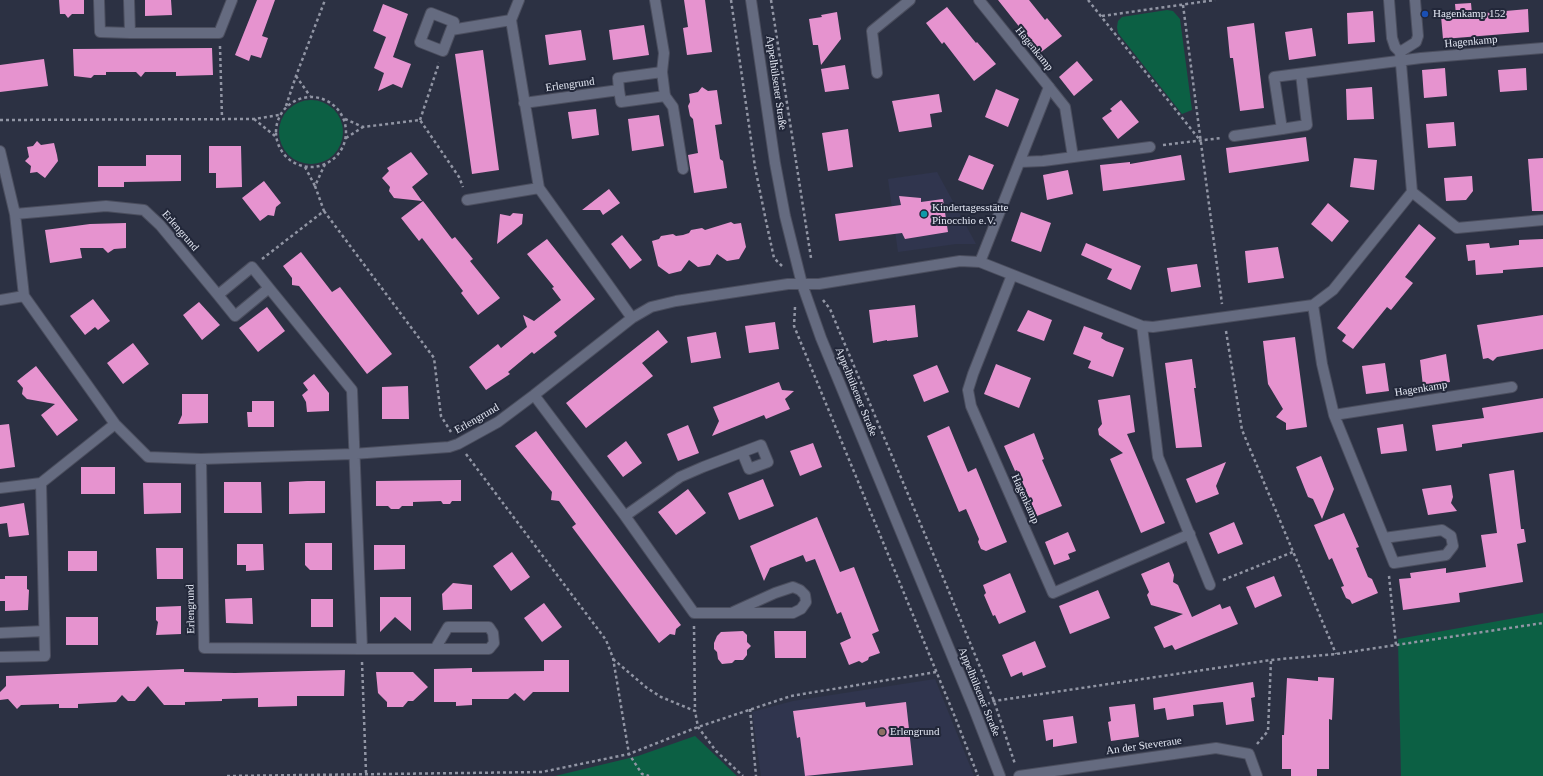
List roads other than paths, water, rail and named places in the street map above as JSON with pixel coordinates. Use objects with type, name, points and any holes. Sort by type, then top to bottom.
[{"type":"street","points":[[99,0],[100,32],[219,33],[232,0]]},
{"type":"street","points":[[129,0],[130,32]]},
{"type":"street","points":[[519,0],[511,20],[539,188],[632,318]]},
{"type":"street","points":[[655,0],[664,53],[662,72],[665,96],[673,107],[683,169]]},
{"type":"street","name":"Appelhülsener Straße","points":[[751,0],[775,163],[785,216],[802,284],[821,338],[974,709],[1000,776]]},
{"type":"street","points":[[877,73],[872,31],[910,0]]},
{"type":"street","name":"Hagenkamp","points":[[979,0],[1049,87],[980,262]]},
{"type":"street","points":[[802,284],[819,284],[960,261],[980,262],[1142,326],[1163,327],[1313,305],[1333,290],[1412,192],[1400,56],[1392,38],[1389,0]]},
{"type":"street","name":"Hagenkamp","points":[[1400,56],[1416,42],[1418,36],[1415,0]]},
{"type":"street","points":[[431,13],[454,22],[451,30],[443,51],[420,42],[431,13]]},
{"type":"street","points":[[451,30],[511,20]]},
{"type":"street","name":"Hagenkamp","points":[[1282,129],[1274,77],[1301,74],[1400,56],[1543,48]]},
{"type":"street","points":[[662,72],[618,78],[619,90],[621,102],[665,96]]},
{"type":"street","points":[[1234,136],[1307,125],[1301,74]]},
{"type":"street","points":[[1049,87],[1065,107],[1073,157]]},
{"type":"street","name":"Erlengrund","points":[[524,103],[619,90]]},
{"type":"street","points":[[1020,162],[1150,147]]},
{"type":"street","name":"Erlengrund","points":[[0,151],[15,214],[24,296],[115,424],[148,457],[201,459],[353,454],[458,444],[498,422],[632,318],[651,307],[676,301],[788,284],[802,284]]},
{"type":"street","points":[[467,200],[539,188]]},
{"type":"street","points":[[1412,192],[1457,228],[1543,220]]},
{"type":"street","name":"Erlengrund","points":[[15,214],[106,206],[144,210],[160,225],[235,316],[270,288]]},
{"type":"street","points":[[218,295],[252,267],[352,390],[353,454],[362,649]]},
{"type":"street","name":"Hagenkamp","points":[[1012,275],[968,390],[971,406],[1053,593],[1190,534]]},
{"type":"street","points":[[0,300],[24,296]]},
{"type":"street","points":[[1313,305],[1322,364],[1334,415],[1394,563],[1446,555],[1453,546],[1451,536],[1442,530],[1384,538]]},
{"type":"street","points":[[1142,326],[1158,457],[1210,585]]},
{"type":"street","name":"Hagenkamp","points":[[1334,415],[1512,387]]},
{"type":"street","points":[[534,395],[625,516],[694,612],[793,613],[801,609],[806,602],[805,595],[800,590],[793,587],[775,592],[733,612]]},
{"type":"street","points":[[0,488],[41,483],[115,424]]},
{"type":"street","points":[[625,516],[680,477],[742,452]]},
{"type":"street","name":"Erlengrund","points":[[201,459],[204,648],[362,649],[435,649],[489,649],[494,643],[493,633],[489,627],[448,627],[435,649]]},
{"type":"street","points":[[0,657],[45,656],[41,483]]},
{"type":"street","points":[[0,633],[44,631]]},
{"type":"street","name":"An der Steveraue","points":[[1018,773],[1216,748],[1249,754],[1257,776]]},
{"type":"place","name":"Hagenkamp 152","points":[[1425,14]]},
{"type":"place","name":"Kindertagesstätte Pinocchio e.V.","points":[[924,214]]},
{"type":"place","name":"Erlengrund","points":[[882,732]]}]
